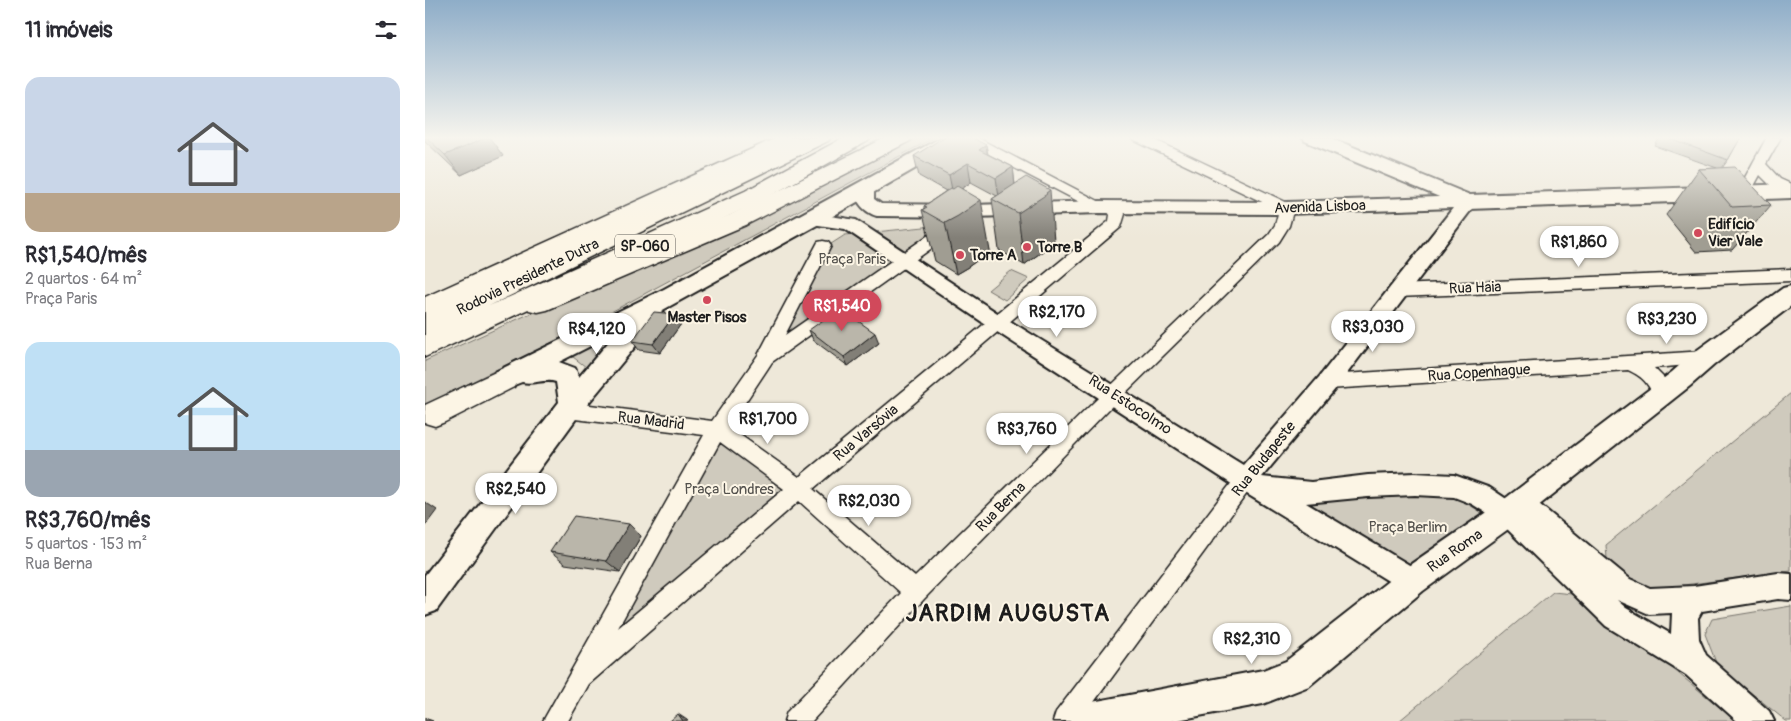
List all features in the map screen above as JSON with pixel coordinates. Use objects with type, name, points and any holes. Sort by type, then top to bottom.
[{"type":"main road","points":[[425,308],[722,171]]},
{"type":"main road","name":"Rodovia Presidente Dutra","points":[[425,326],[751,171]]},
{"type":"main road","name":"Rodovia Presidente Dutra","points":[[425,348],[753,196],[799,171]]},
{"type":"main road","points":[[425,348],[738,220],[836,171]]},
{"type":"main road","points":[[430,417],[672,295],[897,171]]},
{"type":"main road","points":[[1393,171],[1468,202]]},
{"type":"main road","name":"Avenida Lisboa","points":[[1468,202],[1743,194],[1791,190]]},
{"type":"main road","name":"Rua Roma","points":[[1081,721],[1263,688],[1297,674],[1412,582],[1514,508],[1662,394],[1705,358],[1791,294]]},
{"type":"main road","points":[[425,600],[569,407],[635,328],[672,295]]},
{"type":"main road","points":[[504,380],[534,371],[553,370],[567,375],[571,387],[569,407]]},
{"type":"street","points":[[1033,171],[1106,207]]},
{"type":"street","points":[[1209,171],[1287,208]]},
{"type":"street","points":[[1743,194],[1756,171]]},
{"type":"street","points":[[1764,171],[1775,182],[1791,190]]},
{"type":"street","name":"Avenida Lisboa","points":[[859,192],[864,195],[867,204],[877,210],[972,211],[1106,207],[1287,208],[1468,202]]},
{"type":"street","points":[[850,224],[859,192]]},
{"type":"street","name":"Rua Budapeste","points":[[1065,721],[1468,202]]},
{"type":"street","name":"Rua Varsóvia","points":[[581,675],[1116,223],[1118,214],[1106,207]]},
{"type":"street","name":"Rua Berna","points":[[796,721],[916,592],[1113,394],[1274,238],[1282,226],[1287,208]]},
{"type":"street","points":[[764,360],[904,262],[972,211]]},
{"type":"street","name":"Rua Estocolmo","points":[[811,219],[850,224],[904,262],[998,322],[1412,582]]},
{"type":"street","points":[[555,721],[717,429],[764,360],[823,246]]},
{"type":"street","name":"Rua Haia","points":[[1397,291],[1791,275]]},
{"type":"street","name":"Rua Haia","points":[[1763,276],[1784,285],[1791,294]]},
{"type":"street","name":"Rua Copenhague","points":[[1327,382],[1705,358]]},
{"type":"street","points":[[1631,364],[1651,374],[1657,380],[1662,394]]},
{"type":"street","name":"Rua Madrid","points":[[569,407],[717,429],[799,489],[916,592]]},
{"type":"street","points":[[1251,482],[1311,492],[1368,486],[1415,484],[1454,486],[1514,508],[1621,588],[1649,601],[1694,599],[1787,586]]},
{"type":"street","points":[[1514,508],[1616,617],[1696,665],[1759,721]]},
{"type":"street","points":[[1694,599],[1683,616],[1685,640],[1696,665]]},
{"type":"green space","points":[[846,171],[873,171],[585,326],[425,405],[425,361]]},
{"type":"green space","name":"Praça Paris","points":[[944,225],[782,338],[831,244],[845,235]]},
{"type":"green space","points":[[1011,271],[1029,279],[1005,300],[988,290]]},
{"type":"green space","points":[[593,345],[599,350],[586,367],[573,357],[569,357]]},
{"type":"green space","points":[[1791,393],[1791,571],[1645,590],[1623,579],[1607,559],[1606,545]]},
{"type":"green space","name":"Praça Londres","points":[[716,438],[789,485],[610,635]]},
{"type":"green space","name":"Praça Berlim","points":[[1445,490],[1491,518],[1410,575],[1300,507],[1305,500]]},
{"type":"green space","points":[[1553,592],[1572,594],[1607,626],[1649,649],[1736,721],[1399,721]]},
{"type":"green space","points":[[1791,606],[1791,721],[1786,721],[1717,665],[1705,634],[1712,619]]},
{"type":"building","points":[[941,171],[956,171],[949,175]]},
{"type":"building","points":[[982,171],[1007,171],[996,178]]},
{"type":"building","points":[[1700,171],[1738,171],[1771,205],[1732,207]]},
{"type":"building","points":[[1026,177],[1050,190],[1018,213],[992,199]]},
{"type":"building","points":[[957,186],[981,200],[945,223],[922,210],[927,207],[924,206]]},
{"type":"building","points":[[840,308],[875,333],[844,357],[809,330]]},
{"type":"building","points":[[654,312],[675,314],[653,344],[632,341]]},
{"type":"building","points":[[574,516],[629,524],[606,561],[550,552]]},
{"type":"building","points":[[678,714],[683,721],[670,721]]},
{"type":"place","name":"Edifício Vier Vale","points":[[1698,233]]},
{"type":"place","name":"Torre B","points":[[1027,247]]},
{"type":"place","name":"Torre A","points":[[960,255]]},
{"type":"place","name":"Master Pisos","points":[[707,300]]},
{"type":"district","name":"JARDIM AUGUSTA","points":[[1008,613]]}]
